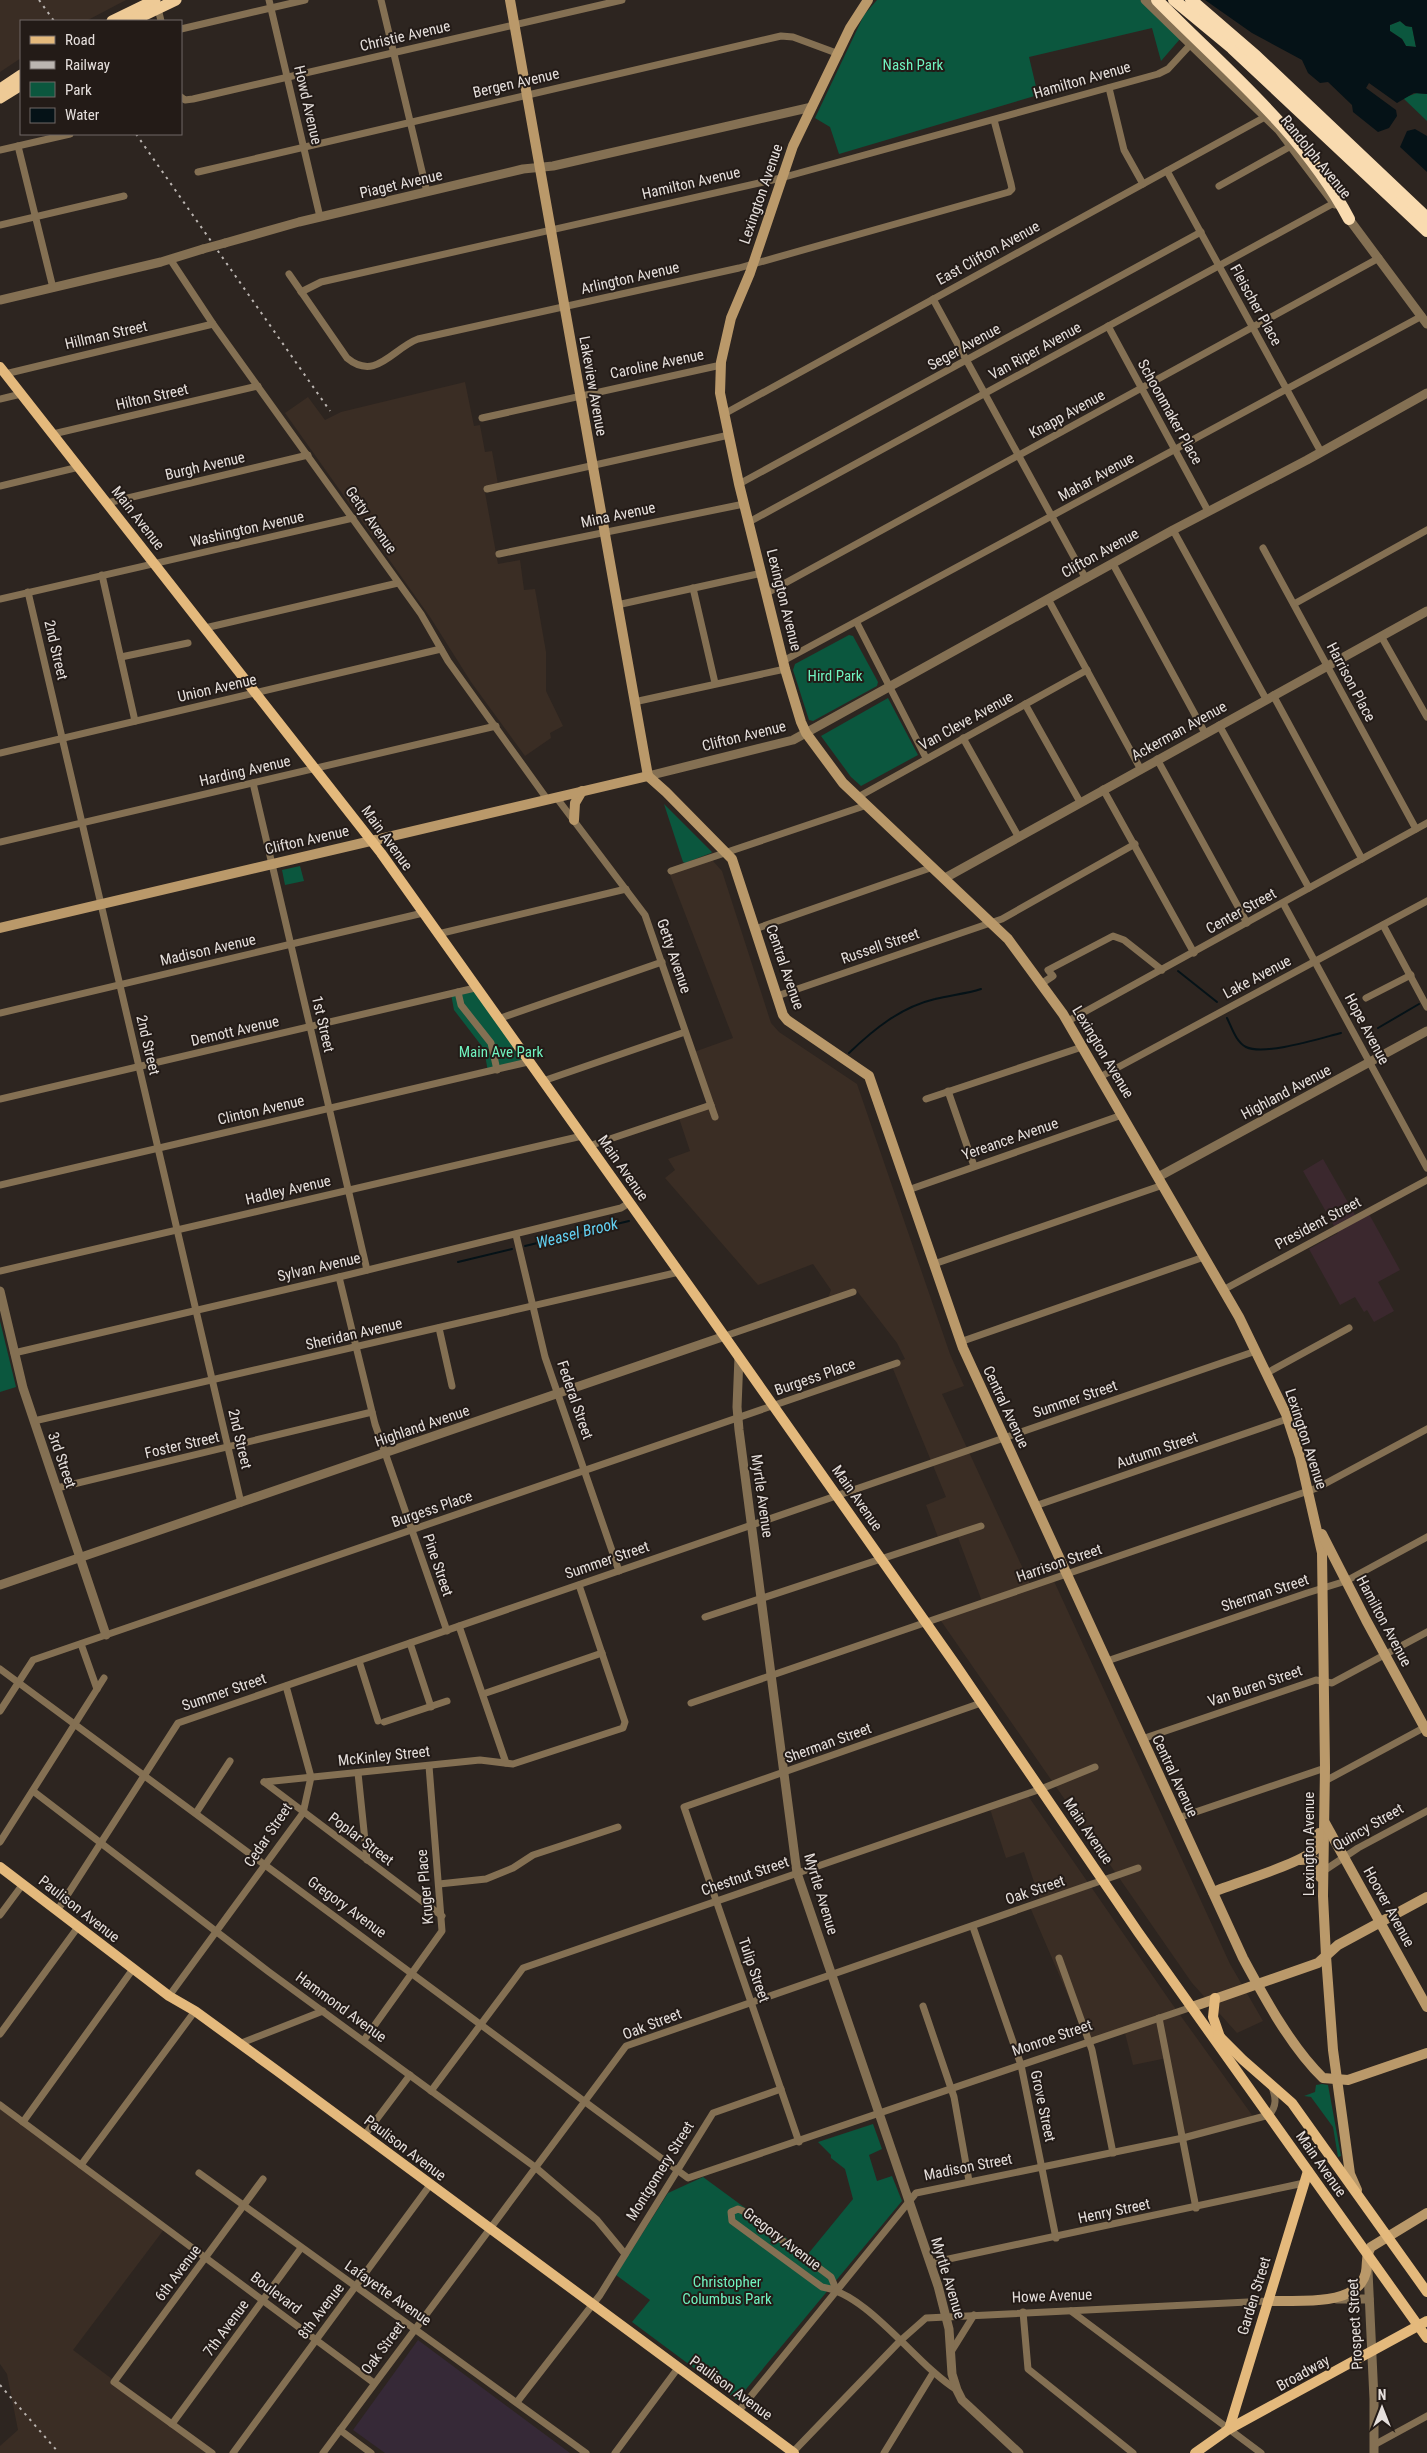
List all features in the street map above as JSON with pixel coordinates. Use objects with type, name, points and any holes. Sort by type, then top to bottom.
[{"type":"highway","points":[[114,20],[154,3],[176,0]]},
{"type":"highway","points":[[1157,0],[1291,135],[1333,190],[1349,219]]},
{"type":"highway","points":[[1174,0],[1232,48],[1427,232]]},
{"type":"highway","points":[[1191,0],[1256,56],[1427,218]]},
{"type":"highway","points":[[133,20],[154,3]]},
{"type":"highway","points":[[0,89],[20,76]]},
{"type":"highway","points":[[0,98],[20,86]]},
{"type":"highway","points":[[1366,160],[1427,210]]},
{"type":"main road","name":"Lakeview Avenue","points":[[510,0],[648,776]]},
{"type":"main road","name":"Lexington Avenue","points":[[868,0],[850,28],[793,146],[753,264],[731,318],[721,365],[720,393],[739,484],[784,665],[800,722],[806,733],[843,783],[1008,939],[1068,1021],[1223,1290],[1268,1373],[1287,1419],[1309,1491],[1322,1554],[1325,1768],[1324,1908],[1329,2011],[1350,2174],[1366,2209]]},
{"type":"main road","name":"Main Avenue","points":[[2,370],[372,841],[740,1357],[1103,1881],[1308,2171],[1367,2253],[1423,2323],[1427,2338]]},
{"type":"main road","name":"Clifton Avenue","points":[[0,928],[648,776]]},
{"type":"main road","name":"Central Avenue","points":[[648,776],[726,853],[734,864],[777,996],[787,1020],[868,1076],[960,1342],[1178,1818],[1256,1984],[1284,2028],[1321,2077],[1337,2080]]},
{"type":"main road","points":[[574,820],[575,802],[582,791]]},
{"type":"main road","name":"Hamilton Avenue","points":[[1317,1524],[1385,1655],[1426,1728]]},
{"type":"main road","name":"Quincy Street","points":[[1213,1892],[1294,1862],[1317,1848],[1319,1821],[1324,1810]]},
{"type":"main road","name":"Hoover Avenue","points":[[1325,1822],[1427,2007]]},
{"type":"main road","points":[[1294,1862],[1311,1859],[1317,1862],[1324,1908]]},
{"type":"main road","name":"Paulison Avenue","points":[[0,1866],[169,1996],[195,2012],[239,2044],[793,2453]]},
{"type":"main road","name":"Monroe Street","points":[[1192,2007],[1318,1963],[1338,1945],[1427,1897]]},
{"type":"main road","points":[[1215,1998],[1213,2017],[1220,2037]]},
{"type":"main road","name":"Main Avenue","points":[[1192,2007],[1242,2060],[1292,2103],[1427,2292]]},
{"type":"main road","points":[[1337,2080],[1348,2080],[1427,2053]]},
{"type":"main road","name":"Garden Street","points":[[1229,2429],[1308,2171]]},
{"type":"main road","points":[[1367,2253],[1371,2247],[1386,2236],[1427,2213]]},
{"type":"main road","name":"Prospect Street","points":[[1367,2253],[1368,2270]]},
{"type":"main road","points":[[1336,2299],[1354,2290],[1361,2283],[1368,2270]]},
{"type":"main road","name":"Howe Avenue","points":[[1268,2301],[1336,2299]]},
{"type":"main road","name":"Broadway","points":[[1195,2453],[1229,2429],[1423,2323]]},
{"type":"street","name":"Howd Avenue","points":[[269,0],[320,217]]},
{"type":"street","points":[[182,29],[305,0]]},
{"type":"street","points":[[381,0],[427,192]]},
{"type":"street","name":"Christie Avenue","points":[[182,98],[185,100],[194,99],[622,0]]},
{"type":"street","name":"Randolph Avenue","points":[[1145,0],[1265,117],[1291,146],[1379,258],[1424,320]]},
{"type":"street","points":[[154,3],[161,20]]},
{"type":"street","name":"Bergen Avenue","points":[[198,172],[788,35],[839,54]]},
{"type":"street","name":"Hamilton Avenue","points":[[301,292],[321,282],[781,178],[1109,88],[1164,72],[1191,44]]},
{"type":"street","points":[[1109,88],[1124,150],[1143,184]]},
{"type":"street","name":"Piaget Avenue","points":[[0,300],[170,259],[320,217],[812,107]]},
{"type":"street","name":"East Clifton Avenue","points":[[724,414],[1265,117]]},
{"type":"street","name":"Arlington Avenue","points":[[289,274],[342,352],[353,363],[361,366],[382,362],[418,339],[753,264],[1002,194],[1012,189],[994,120]]},
{"type":"street","points":[[0,150],[66,135]]},
{"type":"street","points":[[18,146],[53,288]]},
{"type":"street","points":[[1219,186],[1291,146]]},
{"type":"street","name":"Fleischer Place","points":[[1167,171],[1321,452]]},
{"type":"street","points":[[0,225],[124,196]]},
{"type":"street","name":"Van Riper Avenue","points":[[749,522],[1334,203]]},
{"type":"street","name":"Seger Avenue","points":[[739,484],[1201,232]]},
{"type":"street","name":"Knapp Avenue","points":[[767,593],[1379,258]]},
{"type":"street","name":"Getty Avenue","points":[[170,259],[213,324],[353,518],[430,629],[441,649],[496,726],[551,798],[574,820],[645,915],[715,1118]]},
{"type":"street","points":[[933,299],[1086,579]]},
{"type":"street","name":"Mahar Avenue","points":[[634,702],[784,665],[856,623],[1175,449],[1287,389],[1424,320]]},
{"type":"street","name":"Hillman Street","points":[[2,370],[213,324]]},
{"type":"street","name":"Schoonmaker Place","points":[[1108,326],[1208,511]]},
{"type":"street","name":"Caroline Avenue","points":[[482,418],[721,365]]},
{"type":"street","name":"Hilton Street","points":[[53,434],[258,386]]},
{"type":"street","name":"Clifton Avenue","points":[[648,776],[793,740],[1173,530],[1321,452],[1427,393]]},
{"type":"street","points":[[0,399],[21,394]]},
{"type":"street","points":[[487,489],[729,434]]},
{"type":"street","name":"Burgh Avenue","points":[[107,502],[308,455]]},
{"type":"street","points":[[0,486],[80,467]]},
{"type":"street","name":"Mina Avenue","points":[[499,554],[604,531],[744,504]]},
{"type":"street","name":"Washington Avenue","points":[[0,599],[353,518]]},
{"type":"street","points":[[1173,530],[1362,859]]},
{"type":"street","points":[[1294,604],[1427,530]]},
{"type":"street","name":"Harrison Place","points":[[1263,548],[1416,829]]},
{"type":"street","points":[[1113,564],[1205,733]]},
{"type":"street","points":[[617,605],[762,572]]},
{"type":"street","points":[[102,575],[135,721]]},
{"type":"street","points":[[205,628],[398,583]]},
{"type":"street","points":[[693,588],[715,683]]},
{"type":"street","name":"2nd Street","points":[[28,592],[241,1503]]},
{"type":"street","points":[[1048,599],[1140,768]]},
{"type":"street","name":"Ackerman Avenue","points":[[945,878],[1427,610]]},
{"type":"street","points":[[856,623],[926,758]]},
{"type":"street","points":[[1382,636],[1427,717]]},
{"type":"street","points":[[121,657],[188,643]]},
{"type":"street","name":"Union Avenue","points":[[0,753],[441,649]]},
{"type":"street","name":"Van Cleve Avenue","points":[[858,797],[1087,670]]},
{"type":"street","points":[[1025,704],[1080,802]]},
{"type":"street","points":[[1219,725],[1309,888]]},
{"type":"street","name":"Harding Avenue","points":[[0,842],[496,726]]},
{"type":"street","points":[[963,738],[1018,836]]},
{"type":"street","points":[[1157,759],[1248,923]]},
{"type":"street","name":"1st Street","points":[[253,783],[367,1270]]},
{"type":"street","points":[[1103,789],[1194,953]]},
{"type":"street","points":[[672,871],[867,805]]},
{"type":"street","name":"Center Street","points":[[1068,1021],[1427,823]]},
{"type":"street","name":"Russell Street","points":[[777,996],[992,923],[1135,844]]},
{"type":"street","points":[[755,929],[932,867]]},
{"type":"street","points":[[438,934],[626,889]]},
{"type":"street","name":"Lake Avenue","points":[[1100,1077],[1427,901]]},
{"type":"street","name":"Hope Avenue","points":[[1283,903],[1427,1168]]},
{"type":"street","name":"Madison Avenue","points":[[0,1013],[423,913]]},
{"type":"street","points":[[1383,925],[1425,1003]]},
{"type":"street","points":[[1041,984],[1053,976],[1048,970],[1113,936],[1124,940],[1162,970]]},
{"type":"street","points":[[498,1019],[662,962]]},
{"type":"street","points":[[1366,998],[1411,975]]},
{"type":"street","name":"Demott Avenue","points":[[0,1100],[475,988]]},
{"type":"street","points":[[458,992],[462,1005],[491,1043],[497,1070]]},
{"type":"street","name":"Highland Avenue","points":[[934,1264],[1160,1181],[1427,1031]]},
{"type":"street","points":[[543,1081],[685,1032]]},
{"type":"street","points":[[926,1099],[1082,1046]]},
{"type":"street","name":"Clinton Avenue","points":[[0,1185],[528,1062]]},
{"type":"street","points":[[948,1091],[974,1166]]},
{"type":"street","points":[[589,1146],[711,1105]]},
{"type":"street","name":"Yereance Avenue","points":[[908,1190],[1122,1115]]},
{"type":"street","name":"Hadley Avenue","points":[[0,1271],[582,1136]]},
{"type":"street","name":"President Street","points":[[1223,1290],[1427,1180]]},
{"type":"street","name":"Sylvan Avenue","points":[[14,1353],[516,1235],[621,1208],[629,1203]]},
{"type":"street","name":"Federal Street","points":[[516,1235],[545,1357],[619,1571]]},
{"type":"street","points":[[960,1342],[1204,1257]]},
{"type":"street","name":"Sheridan Avenue","points":[[34,1421],[679,1272]]},
{"type":"street","name":"Pine Street","points":[[339,1277],[375,1424],[447,1631]]},
{"type":"street","name":"3rd Street","points":[[0,1292],[14,1353],[34,1421],[106,1635]]},
{"type":"street","name":"Highland Avenue","points":[[0,1585],[853,1292]]},
{"type":"street","points":[[439,1328],[452,1386]]},
{"type":"street","points":[[1268,1373],[1350,1328]]},
{"type":"street","name":"Summer Street","points":[[58,1911],[178,1723],[1256,1351]]},
{"type":"street","name":"Myrtle Avenue","points":[[740,1357],[738,1418],[797,1873],[930,2263],[946,2316],[953,2381],[957,2390]]},
{"type":"street","name":"Burgess Place","points":[[0,1711],[34,1660],[897,1363]]},
{"type":"street","name":"Foster Street","points":[[56,1488],[372,1412]]},
{"type":"street","name":"Autumn Street","points":[[1035,1506],[1287,1419]]},
{"type":"street","name":"Harrison Street","points":[[691,1703],[772,1677],[1309,1491],[1427,1429]]},
{"type":"street","points":[[705,1617],[762,1600],[980,1526]]},
{"type":"street","name":"Sherman Street","points":[[1107,1661],[1346,1581],[1427,1537]]},
{"type":"street","points":[[459,1626],[506,1763],[513,1764],[622,1728],[625,1725],[624,1717],[579,1585]]},
{"type":"street","name":"Van Buren Street","points":[[1142,1739],[1316,1680],[1332,1683],[1427,1632]]},
{"type":"street","points":[[410,1643],[431,1707]]},
{"type":"street","points":[[81,1644],[97,1689]]},
{"type":"street","points":[[483,1694],[602,1653]]},
{"type":"street","points":[[359,1661],[381,1722],[446,1702]]},
{"type":"street","name":"Gregory Avenue","points":[[0,1669],[677,2170]]},
{"type":"street","points":[[0,1842],[104,1678]]},
{"type":"street","name":"Cedar Street","points":[[169,1996],[303,1813],[311,1777],[286,1686]]},
{"type":"street","name":"Sherman Street","points":[[684,1807],[981,1703]]},
{"type":"street","points":[[1325,1781],[1426,1728]]},
{"type":"street","name":"McKinley Street","points":[[264,1782],[480,1760],[506,1763]]},
{"type":"street","points":[[196,1814],[230,1761]]},
{"type":"street","name":"Kruger Place","points":[[364,2040],[442,1931],[429,1766]]},
{"type":"street","name":"Chestnut Street","points":[[482,2024],[519,1973],[527,1966],[1041,1789],[1095,1767]]},
{"type":"street","points":[[1178,1818],[1325,1768]]},
{"type":"street","points":[[358,1773],[366,1860]]},
{"type":"street","name":"Poplar Street","points":[[264,1782],[442,1916]]},
{"type":"street","name":"Hammond Avenue","points":[[33,1791],[216,1932],[535,2167],[597,2220],[625,2254]]},
{"type":"street","name":"Tulip Street","points":[[684,1807],[798,2142]]},
{"type":"street","name":"Quincy Street","points":[[1325,1870],[1345,1856],[1427,1810]]},
{"type":"street","points":[[439,1884],[486,1879],[513,1868],[532,1856],[618,1827]]},
{"type":"street","name":"Oak Street","points":[[323,2453],[626,2046],[832,1976],[1138,1868]]},
{"type":"street","points":[[0,1915],[23,1884]]},
{"type":"street","name":"Grove Street","points":[[973,1926],[1021,2065],[1056,2238]]},
{"type":"street","points":[[0,2034],[78,1927]]},
{"type":"street","points":[[1059,1958],[1092,2050],[1113,2153]]},
{"type":"street","points":[[23,2122],[133,1969]]},
{"type":"street","points":[[923,2006],[952,2088],[969,2181]]},
{"type":"street","name":"Monroe Street","points":[[677,2170],[688,2178],[694,2178],[1192,2007]]},
{"type":"street","points":[[239,2044],[323,2011]]},
{"type":"street","points":[[81,2166],[195,2012]]},
{"type":"street","points":[[1159,2018],[1196,2208]]},
{"type":"street","points":[[431,2091],[482,2024]]},
{"type":"street","points":[[364,2136],[410,2075]]},
{"type":"street","points":[[1269,2115],[1276,2102],[1271,2085]]},
{"type":"street","name":"Montgomery Street","points":[[518,2402],[593,2305],[713,2112],[780,2089]]},
{"type":"street","name":"Boulevard","points":[[0,2105],[374,2383]]},
{"type":"street","name":"Madison Street","points":[[738,2412],[836,2289],[916,2193],[923,2190],[1183,2138],[1269,2115]]},
{"type":"street","name":"Lafayette Avenue","points":[[199,2174],[355,2288],[518,2402],[586,2453]]},
{"type":"street","name":"6th Avenue","points":[[172,2424],[114,2382],[263,2179]]},
{"type":"street","name":"Henry Street","points":[[930,2263],[1056,2238],[1304,2183]]},
{"type":"street","name":"8th Avenue","points":[[233,2453],[430,2185]]},
{"type":"street","name":"Gregory Avenue","points":[[836,2289],[831,2277],[779,2238],[738,2209],[731,2212],[732,2221],[822,2286],[836,2289],[867,2311],[933,2373],[957,2390],[962,2400],[1020,2453]]},
{"type":"street","points":[[760,2241],[768,2230]]},
{"type":"street","points":[[771,2249],[779,2238]]},
{"type":"street","name":"7th Avenue","points":[[172,2424],[301,2248]]},
{"type":"street","name":"Prospect Street","points":[[1368,2270],[1374,2449]]},
{"type":"street","name":"Howe Avenue","points":[[1336,2299],[1370,2299]]},
{"type":"street","name":"Howe Avenue","points":[[793,2453],[900,2341],[926,2318],[1268,2301]]},
{"type":"street","points":[[1071,2310],[1261,2453]]},
{"type":"street","points":[[1023,2312],[1028,2370],[1133,2453]]},
{"type":"street","points":[[951,2352],[974,2315]]},
{"type":"street","points":[[615,2453],[678,2368]]},
{"type":"street","points":[[884,2453],[933,2373]]},
{"type":"street","points":[[1374,2449],[1427,2416]]},
{"type":"street","points":[[172,2424],[212,2453]]},
{"type":"street","points":[[340,2430],[371,2453]]},
{"type":"shaded area","points":[[0,0],[126,0],[88,20],[20,20],[20,59],[0,72]]},
{"type":"shaded area","points":[[465,382],[474,426],[480,425],[485,452],[492,451],[498,484],[484,487],[498,564],[520,560],[524,590],[535,589],[546,652],[546,691],[563,726],[550,733],[551,738],[525,756],[471,682],[430,617],[285,413],[308,397],[325,420],[341,412]]},
{"type":"shaded area","points":[[712,860],[722,871],[771,1023],[779,1032],[857,1084],[950,1354],[964,1386],[942,1394],[1031,1586],[1053,1579],[1230,1964],[1263,2021],[1237,2033],[1192,1983],[939,1618],[983,1604],[957,1535],[939,1540],[926,1505],[946,1497],[891,1364],[905,1359],[897,1343],[857,1291],[827,1301],[831,1290],[813,1264],[758,1285],[665,1178],[675,1170],[668,1159],[690,1151],[678,1115],[711,1104],[694,1052],[733,1038],[669,872]]},
{"type":"shaded area","points":[[1323,1159],[1358,1220],[1369,1214],[1400,1270],[1378,1282],[1394,1311],[1374,1322],[1367,1310],[1364,1312],[1355,1297],[1340,1305],[1309,1249],[1338,1233],[1303,1171]]},
{"type":"shaded area","points":[[1026,1793],[1170,2001],[1257,2122],[1183,2138],[1167,2058],[1133,2065],[1124,2029],[1088,2042],[1030,1907],[1041,1903],[1024,1852],[1006,1858],[989,1806]]},
{"type":"shaded area","points":[[0,2105],[165,2228],[73,2350],[212,2453],[0,2453],[0,2446],[18,2430],[7,2374],[0,2364]]},
{"type":"shaded area","points":[[418,2340],[570,2453],[385,2453],[353,2430]]},
{"type":"green space","name":"Nash Park","points":[[877,0],[1140,0],[1180,39],[1161,61],[1152,28],[1029,57],[1038,95],[839,154],[830,127],[815,118],[864,15]]},
{"type":"green space","points":[[1400,21],[1406,26],[1412,27],[1416,47],[1406,46],[1402,39],[1390,31],[1390,25]]},
{"type":"green space","points":[[1417,93],[1427,94],[1427,121],[1403,98]]},
{"type":"green space","name":"Hird Park","points":[[849,635],[853,636],[878,682],[877,686],[813,721],[809,720],[793,670],[795,664]]},
{"type":"green space","points":[[888,698],[918,755],[861,786],[851,777],[821,736]]},
{"type":"green space","points":[[664,804],[711,853],[685,863],[683,862]]},
{"type":"green space","points":[[300,866],[304,881],[285,885],[282,870]]},
{"type":"green space","name":"Main Ave Park","points":[[475,988],[528,1062],[488,1072],[484,1049],[454,1010],[451,994]]},
{"type":"green space","points":[[0,1321],[16,1387],[0,1392]]},
{"type":"green space","points":[[1316,2085],[1328,2085],[1341,2156],[1338,2157],[1333,2127],[1311,2097],[1304,2096],[1315,2092]]},
{"type":"green space","name":"Christopher Columbus Park","points":[[873,2124],[882,2149],[869,2155],[877,2181],[892,2176],[902,2201],[737,2400],[632,2322],[650,2300],[616,2275],[668,2193],[703,2177],[808,2254],[853,2199],[845,2169],[831,2158],[831,2155],[818,2142]]},
{"type":"water","points":[[1205,0],[1427,0],[1427,94],[1414,93],[1397,103],[1369,83],[1366,88],[1396,110],[1397,116],[1389,128],[1378,132],[1353,112],[1352,105],[1328,82],[1320,83],[1308,73],[1302,60],[1252,33]],"holes":[[[1400,21],[1406,26],[1412,27],[1416,47],[1406,46],[1402,39],[1390,31],[1390,25]]]},
{"type":"water","points":[[1415,129],[1427,136],[1427,172],[1400,147],[1407,131]]},
{"type":"waterway","name":"Weasel Brook","points":[[1178,971],[1217,1002]]},
{"type":"waterway","name":"Weasel Brook","points":[[849,1053],[878,1027],[911,1007],[935,999],[981,989]]},
{"type":"waterway","name":"Weasel Brook","points":[[1378,1028],[1419,1004]]},
{"type":"waterway","name":"Weasel Brook","points":[[1227,1018],[1240,1042],[1246,1047],[1255,1049],[1279,1048],[1341,1033]]},
{"type":"waterway","name":"Weasel Brook","points":[[525,1246],[629,1221]]},
{"type":"waterway","name":"Weasel Brook","points":[[458,1262],[512,1249]]},
{"type":"railway","points":[[39,0],[53,20]]},
{"type":"railway","points":[[137,135],[330,411]]},
{"type":"railway","points":[[0,2385],[59,2453]]}]
